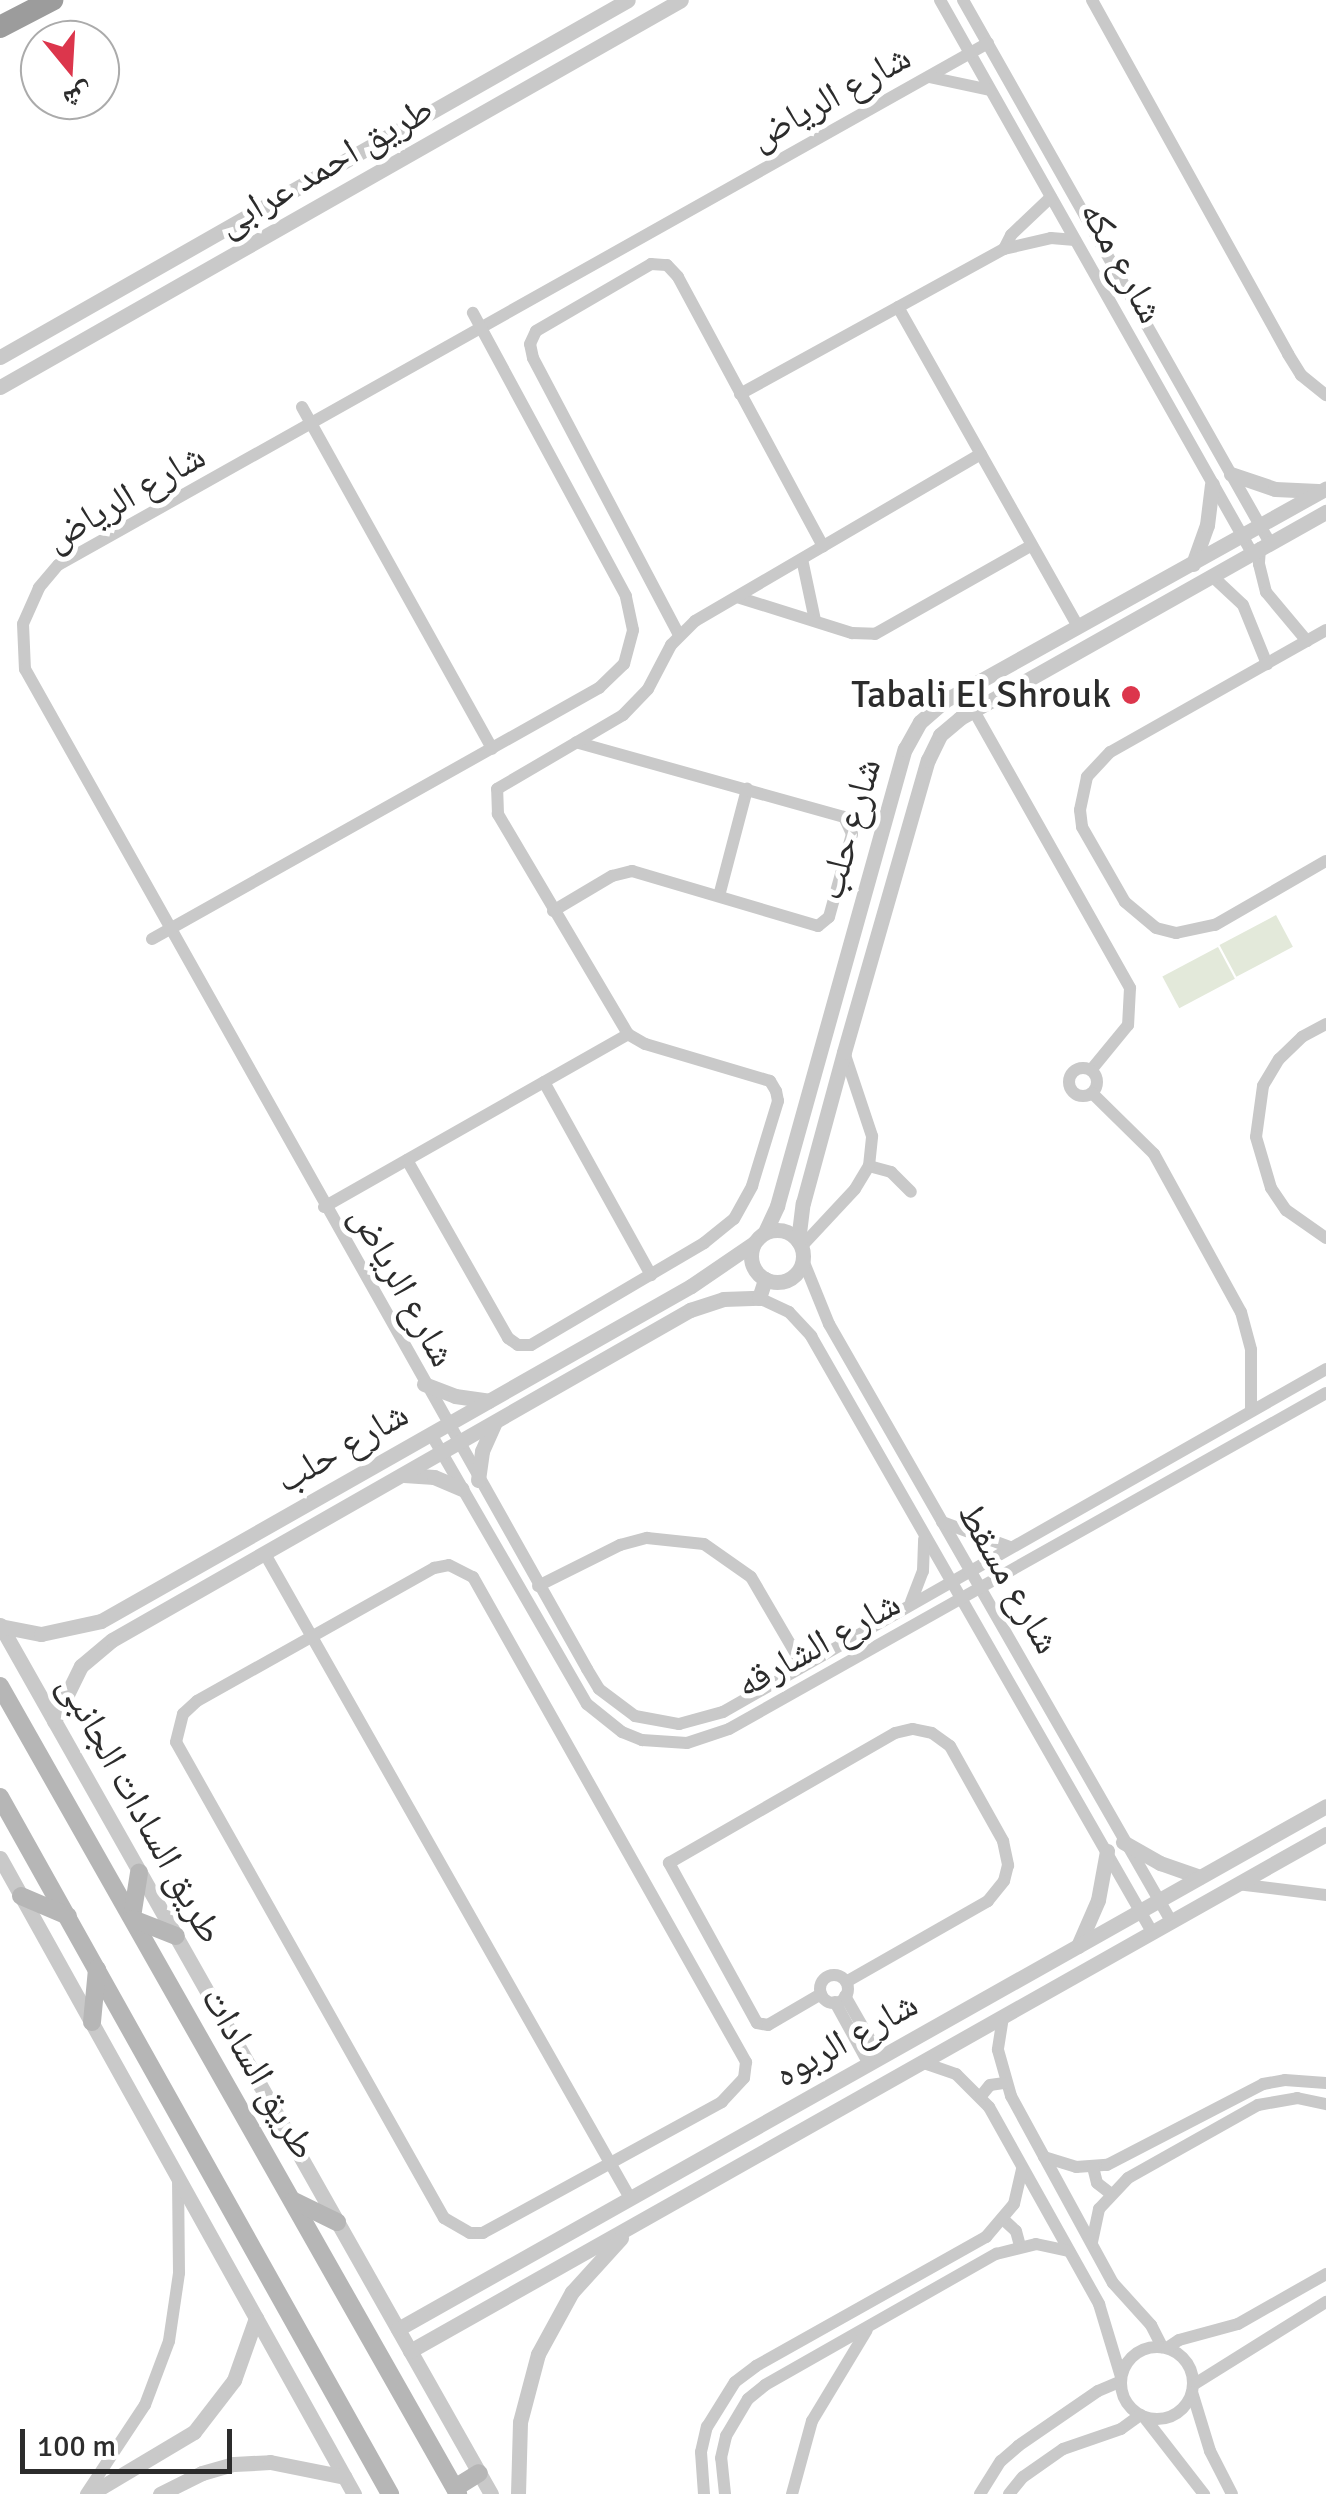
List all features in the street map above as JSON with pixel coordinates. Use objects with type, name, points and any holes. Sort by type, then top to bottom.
[{"type":"highway","points":[[0,26],[52,0]]},
{"type":"main road","name":"طريق السادات","points":[[0,1686],[457,2491]]},
{"type":"main road","points":[[0,1797],[390,2494]]},
{"type":"main road","points":[[139,1873],[132,1918],[176,1936]]},
{"type":"main road","points":[[22,1896],[68,1916]]},
{"type":"main road","points":[[92,2022],[97,1968]]},
{"type":"main road","points":[[294,2201],[338,2222]]},
{"type":"main road","points":[[457,2491],[479,2473]]},
{"type":"street","name":"طريق احمد عرابى","points":[[0,357],[628,0]]},
{"type":"street","name":"طريق احمد عرابى","points":[[0,387],[680,0]]},
{"type":"street","name":"شارع مكه","points":[[940,0],[1242,536],[1261,548]]},
{"type":"street","name":"شارع مكه","points":[[963,0],[1260,525],[1261,548]]},
{"type":"street","points":[[1092,0],[1288,354],[1302,375],[1326,395]]},
{"type":"street","name":"شارع الرياض","points":[[458,1444],[31,683],[22,654],[23,624],[39,588],[58,565],[988,43]]},
{"type":"street","points":[[927,77],[990,90]]},
{"type":"street","points":[[309,183],[323,206]]},
{"type":"street","points":[[1004,249],[1011,235],[1051,197]]},
{"type":"street","points":[[740,394],[1004,249],[1051,238],[1075,240]]},
{"type":"street","points":[[679,635],[533,358],[530,344],[536,331],[659,263],[674,270],[823,546]]},
{"type":"street","points":[[898,307],[1078,627]]},
{"type":"street","points":[[152,939],[613,678],[631,648],[633,630],[626,596],[474,313]]},
{"type":"street","points":[[302,407],[492,749]]},
{"type":"street","points":[[406,1160],[508,1338],[518,1345],[530,1344],[704,1244],[734,1219],[752,1186],[778,1096],[770,1081],[645,1044],[628,1034],[553,911],[498,814],[494,798],[502,783],[636,703],[679,635],[736,597],[981,454]]},
{"type":"street","points":[[1231,474],[1275,489],[1324,490]]},
{"type":"street","points":[[1193,564],[1207,525],[1212,484]]},
{"type":"street","name":"شارع حلب","points":[[0,1626],[41,1634],[101,1621],[691,1286],[760,1238],[777,1206],[912,735],[944,702],[1324,490]]},
{"type":"street","name":"شارع حلب","points":[[801,1249],[803,1203],[844,1052],[928,760],[949,726],[1326,512]]},
{"type":"street","points":[[736,597],[860,635],[875,634],[1032,545]]},
{"type":"street","points":[[1261,548],[1258,564],[1266,592],[1307,641]]},
{"type":"street","points":[[802,558],[815,620]]},
{"type":"street","points":[[1212,576],[1243,604],[1267,664]]},
{"type":"street","points":[[1326,630],[1097,763],[1082,794],[1082,827],[1125,902],[1156,928],[1176,932],[1215,925],[1326,862]]},
{"type":"street","points":[[974,711],[1130,988],[1128,1025],[1090,1070]]},
{"type":"street","points":[[553,911],[625,871],[823,924],[852,834],[844,816],[576,742]]},
{"type":"street","points":[[719,896],[747,790]]},
{"type":"street","points":[[1326,1024],[1302,1037],[1279,1059],[1263,1086],[1256,1137],[1271,1188],[1286,1210],[1326,1238]]},
{"type":"street","points":[[324,1207],[628,1034]]},
{"type":"street","points":[[801,1249],[787,1232],[760,1238],[752,1266],[764,1279],[788,1279],[801,1249],[855,1189],[869,1166],[872,1136],[844,1052]]},
{"type":"street","points":[[1076,1070],[1090,1070],[1097,1078],[1092,1093],[1078,1095],[1069,1083],[1076,1070]]},
{"type":"street","points":[[544,1082],[651,1274]]},
{"type":"street","points":[[1092,1093],[1154,1154],[1241,1312],[1251,1350],[1251,1412]]},
{"type":"street","points":[[869,1166],[891,1172],[911,1192]]},
{"type":"street","name":"شارع مسقط","points":[[801,1249],[821,1309],[1171,1921]]},
{"type":"street","points":[[758,1298],[764,1279]]},
{"type":"street","name":"شارع حلب","points":[[54,1721],[69,1683],[95,1652],[700,1305],[735,1297],[758,1298]]},
{"type":"street","name":"شارع مسقط","points":[[758,1298],[789,1312],[812,1336],[1152,1932]]},
{"type":"street","name":"شارع الشارقه","points":[[458,1444],[599,1688],[615,1704],[656,1723],[702,1721],[1326,1369]]},
{"type":"street","points":[[424,1384],[456,1396],[489,1400]]},
{"type":"street","name":"شارع الشارقه","points":[[442,1453],[587,1704],[603,1720],[642,1740],[687,1743],[709,1738],[1326,1392]]},
{"type":"street","points":[[478,1480],[482,1451],[494,1424]]},
{"type":"street","points":[[431,1434],[442,1453]]},
{"type":"street","points":[[404,1474],[434,1478],[462,1489]]},
{"type":"street","points":[[942,1522],[1010,1547]]},
{"type":"street","points":[[911,1603],[923,1571],[924,1537]]},
{"type":"street","points":[[538,1586],[620,1546],[647,1538],[704,1544],[750,1577],[802,1666]]},
{"type":"street","points":[[265,1554],[630,2198]]},
{"type":"street","points":[[448,1566],[473,1577],[746,2062],[744,2078],[735,2091],[610,2164],[494,2229],[470,2233],[444,2218],[176,1742],[183,1714],[197,1701],[434,1568],[448,1566]]},
{"type":"street","name":"طريق السادات الجانبى","points":[[0,1626],[491,2494]]},
{"type":"street","points":[[914,1729],[932,1732],[950,1746],[1004,1841],[1008,1857],[1004,1881],[988,1901],[842,1993],[821,1994],[768,2025],[756,2023],[668,1863],[895,1733],[914,1729]]},
{"type":"street","name":"شارع الربوه","points":[[398,2329],[1326,1806]]},
{"type":"street","name":"شارع الربوه","points":[[410,2351],[1326,1834]]},
{"type":"street","points":[[1123,1842],[1160,1863],[1200,1877]]},
{"type":"street","points":[[1078,1946],[1098,1900],[1107,1851]]},
{"type":"street","points":[[0,1858],[354,2494]]},
{"type":"street","points":[[1236,1884],[1326,1895]]},
{"type":"street","points":[[821,1994],[820,1986],[827,1977],[839,1976],[842,1993],[874,2061]]},
{"type":"street","points":[[1002,2017],[998,2050],[1005,2083],[1122,2296],[1151,2325],[1164,2348],[1184,2358],[1210,2451],[1232,2494]]},
{"type":"street","points":[[924,2063],[956,2074],[981,2096],[1104,2316],[1126,2401],[1204,2494]]},
{"type":"street","points":[[1044,2157],[1093,2167],[1121,2161],[1264,2084],[1285,2080],[1326,2083]]},
{"type":"street","points":[[981,2096],[990,2085],[1005,2083]]},
{"type":"street","points":[[1092,2244],[1093,2226],[1110,2193],[1128,2178],[1258,2105],[1297,2098],[1326,2104]]},
{"type":"street","points":[[1093,2167],[1097,2182],[1110,2193]]},
{"type":"street","points":[[704,2494],[701,2452],[707,2427],[735,2382],[756,2366],[986,2237],[1004,2220],[1020,2187],[1022,2169]]},
{"type":"street","points":[[88,2494],[145,2405],[169,2341],[180,2274],[178,2180]]},
{"type":"street","points":[[1004,2220],[1016,2231],[1020,2246]]},
{"type":"street","points":[[518,2494],[520,2422],[538,2354],[572,2292],[631,2226]]},
{"type":"street","points":[[724,2494],[722,2458],[726,2436],[748,2399],[765,2385],[996,2254],[1020,2246],[1068,2251]]},
{"type":"street","points":[[980,2494],[1001,2461],[1098,2391],[1121,2379],[1131,2358],[1238,2324],[1326,2274]]},
{"type":"street","points":[[495,2275],[508,2296]]},
{"type":"street","points":[[1010,2494],[1023,2477],[1063,2448],[1121,2429],[1142,2416],[1174,2415],[1193,2388],[1242,2351],[1326,2302]]},
{"type":"street","points":[[88,2494],[194,2432],[234,2380],[256,2318]]},
{"type":"street","points":[[792,2494],[812,2422],[870,2325]]},
{"type":"street","points":[[160,2494],[234,2464],[270,2462],[344,2476]]},
{"type":"green space","points":[[1276,915],[1293,947],[1236,977],[1219,945]]},
{"type":"green space","points":[[1218,947],[1235,979],[1179,1008],[1162,977]]},
{"type":"place","name":"Tabali El Shrouk","points":[[1131,695]]}]
